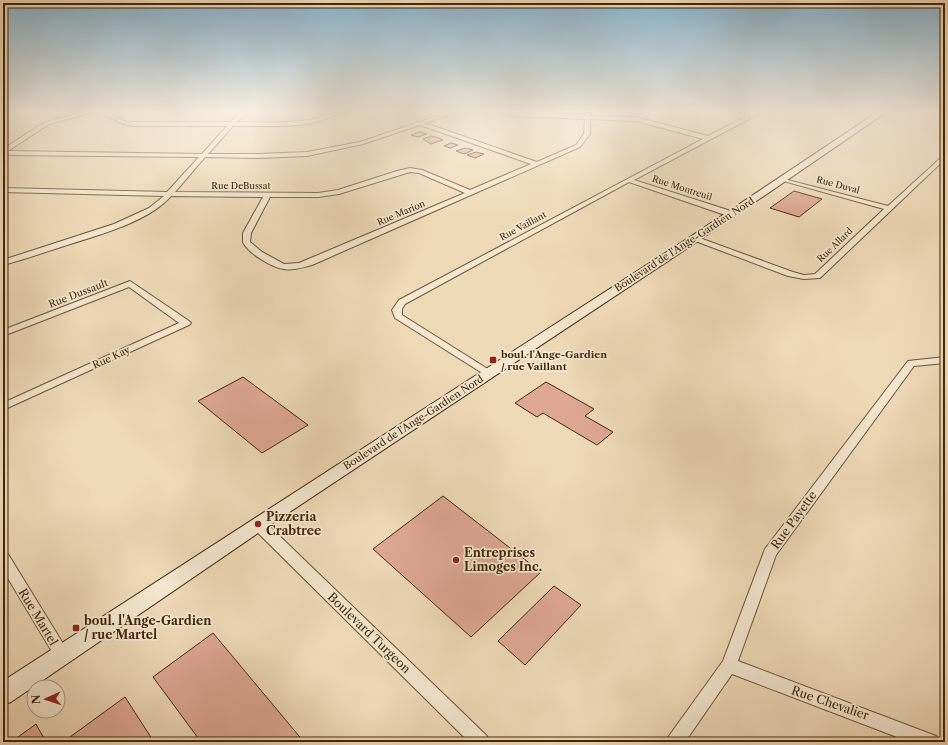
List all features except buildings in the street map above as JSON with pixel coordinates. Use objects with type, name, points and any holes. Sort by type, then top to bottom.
[{"type":"main road","name":"Boulevard de l'Ange-Gardien Nord","points":[[3,694],[487,373],[694,239],[833,146]]},
{"type":"street","points":[[3,153],[14,146]]},
{"type":"street","points":[[3,263],[116,226],[151,209],[168,194],[213,146]]},
{"type":"street","points":[[3,153],[259,156],[307,154],[347,146]]},
{"type":"street","points":[[485,146],[537,164]]},
{"type":"street","name":"Rue Marion","points":[[267,195],[249,229],[246,239],[248,245],[273,262],[284,267],[297,266],[309,263],[577,146]]},
{"type":"street","name":"Rue Vaillant","points":[[487,373],[398,316],[396,312],[402,302],[693,146]]},
{"type":"street","name":"Rue Allard","points":[[694,239],[791,274],[804,277],[817,276],[945,156]]},
{"type":"street","name":"Rue DeBussat","points":[[3,190],[168,194],[318,195],[339,192],[399,172],[410,170],[420,172],[471,193]]},
{"type":"street","name":"Rue Montreuil","points":[[628,180],[731,214]]},
{"type":"street","name":"Rue Duval","points":[[782,180],[888,208]]},
{"type":"street","name":"Rue Dussault","points":[[3,333],[130,284],[157,303]]},
{"type":"street","name":"Rue Kay","points":[[3,407],[186,323],[157,303]]},
{"type":"street","name":"Rue Payette","points":[[675,742],[729,665],[770,553],[911,363],[945,360]]},
{"type":"street","name":"Boulevard Turgeon","points":[[258,524],[481,742]]},
{"type":"street","name":"Rue Martel","points":[[3,558],[62,655]]},
{"type":"street","name":"Rue Chevalier","points":[[729,665],[766,680],[881,721],[930,742]]},
{"type":"place","name":"boul. l'Ange-Gardien / rue Vaillant","points":[[493,360]]},
{"type":"place","name":"Pizzeria Crabtree","points":[[258,524]]},
{"type":"place","name":"Entreprises Limoges Inc.","points":[[456,560]]},
{"type":"place","name":"boul. l'Ange-Gardien / rue Martel","points":[[76,628]]}]
